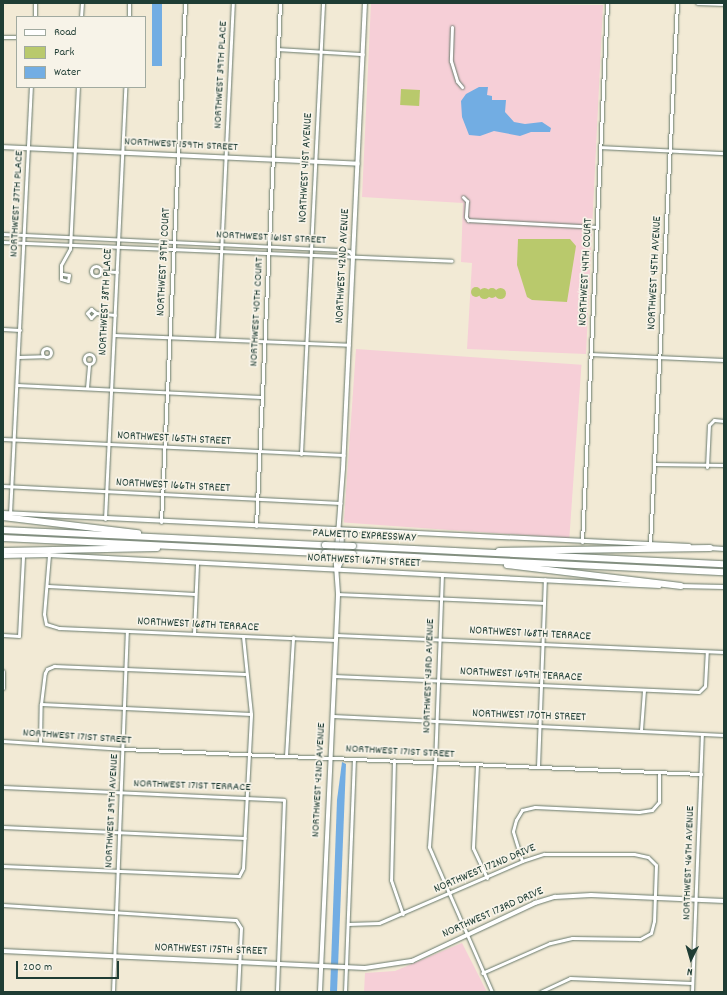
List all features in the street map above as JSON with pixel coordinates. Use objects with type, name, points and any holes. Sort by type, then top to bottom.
[{"type":"highway","points":[[3,517],[127,531],[156,537]]},
{"type":"highway","name":"PALMETTO EXPRESSWAY","points":[[3,530],[724,564]]},
{"type":"highway","name":"PALMETTO EXPRESSWAY","points":[[3,538],[724,572]]},
{"type":"highway","points":[[3,551],[180,546]]},
{"type":"highway","points":[[482,552],[506,550],[710,548]]},
{"type":"highway","points":[[489,561],[516,566],[681,586]]},
{"type":"street","points":[[35,3],[35,16]]},
{"type":"street","points":[[81,16],[82,3]]},
{"type":"street","points":[[129,3],[129,16]]},
{"type":"street","name":"NORTHWEST 39TH COURT","points":[[161,522],[185,3]]},
{"type":"street","name":"NORTHWEST 39TH PLACE","points":[[217,339],[233,3]]},
{"type":"street","name":"NORTHWEST 40TH COURT","points":[[256,526],[280,3]]},
{"type":"street","name":"NORTHWEST 41ST AVENUE","points":[[302,454],[323,3]]},
{"type":"street","name":"NORTHWEST 42ND AVENUE","points":[[320,992],[333,716],[338,569],[341,562],[341,503],[366,3]]},
{"type":"street","name":"NORTHWEST 44TH COURT","points":[[582,542],[607,3]]},
{"type":"street","name":"NORTHWEST 45TH AVENUE","points":[[650,544],[677,3]]},
{"type":"street","points":[[698,3],[724,4]]},
{"type":"street","points":[[452,27],[451,61],[457,81],[462,87]]},
{"type":"street","points":[[3,37],[16,37]]},
{"type":"street","points":[[278,49],[363,54]]},
{"type":"street","name":"NORTHWEST 37TH PLACE","points":[[10,514],[31,88]]},
{"type":"street","points":[[63,274],[62,261],[70,245],[71,237],[78,88]]},
{"type":"street","name":"NORTHWEST 38TH PLACE","points":[[105,519],[126,88]]},
{"type":"street","name":"NORTHWEST 159TH STREET","points":[[3,147],[358,164]]},
{"type":"street","points":[[600,147],[724,153]]},
{"type":"street","points":[[463,197],[467,201],[466,217],[468,220],[597,227]]},
{"type":"street","name":"NORTHWEST 161ST STREET","points":[[3,234],[349,251],[353,256]]},
{"type":"street","name":"NORTHWEST 161ST STREET","points":[[3,242],[311,257],[353,256]]},
{"type":"street","points":[[353,256],[452,261]]},
{"type":"street","points":[[101,271],[117,272]]},
{"type":"street","points":[[96,313],[115,315]]},
{"type":"street","points":[[3,329],[20,330]]},
{"type":"street","points":[[114,334],[349,346]]},
{"type":"street","points":[[590,354],[724,360]]},
{"type":"street","points":[[18,357],[43,356]]},
{"type":"street","points":[[86,388],[89,364]]},
{"type":"street","points":[[17,385],[261,397]]},
{"type":"street","points":[[707,466],[709,425],[714,420],[724,421]]},
{"type":"street","name":"NORTHWEST 165TH STREET","points":[[3,439],[344,456]]},
{"type":"street","points":[[654,464],[707,466],[724,465]]},
{"type":"street","name":"NORTHWEST 166TH STREET","points":[[3,486],[341,503]]},
{"type":"street","points":[[3,513],[161,522],[650,544],[724,550]]},
{"type":"street","points":[[49,555],[48,586],[195,594]]},
{"type":"street","name":"NORTHWEST 167TH STREET","points":[[3,556],[49,555],[724,588]]},
{"type":"street","points":[[3,635],[18,636],[23,556]]},
{"type":"street","points":[[194,633],[197,563]]},
{"type":"street","name":"NORTHWEST 43RD AVENUE","points":[[442,574],[435,762],[429,847],[465,935],[492,992]]},
{"type":"street","points":[[538,767],[538,726],[545,579]]},
{"type":"street","name":"NORTHWEST 168TH TERRACE","points":[[48,586],[44,614],[46,624],[59,628],[336,640]]},
{"type":"street","points":[[338,594],[441,597],[544,603]]},
{"type":"street","name":"NORTHWEST 39TH AVENUE","points":[[113,992],[120,792],[124,749],[127,631]]},
{"type":"street","name":"NORTHWEST 168TH TERRACE","points":[[336,635],[724,652]]},
{"type":"street","points":[[3,866],[118,873],[228,877],[238,876],[243,868],[251,714],[245,674],[243,636]]},
{"type":"street","points":[[286,756],[292,637]]},
{"type":"street","name":"NORTHWEST 169TH TERRACE","points":[[334,676],[699,692],[705,686],[707,652]]},
{"type":"street","points":[[40,743],[41,704],[46,668],[54,666],[245,674]]},
{"type":"street","points":[[3,671],[3,688]]},
{"type":"street","points":[[641,730],[644,690]]},
{"type":"street","points":[[41,704],[251,714]]},
{"type":"street","name":"NORTHWEST 170TH STREET","points":[[333,716],[724,735]]},
{"type":"street","name":"NORTHWEST 46TH AVENUE","points":[[692,992],[702,734]]},
{"type":"street","name":"NORTHWEST 171ST STREET","points":[[3,741],[124,749],[394,760],[659,774],[701,774]]},
{"type":"street","points":[[345,992],[344,966],[348,924],[354,759]]},
{"type":"street","points":[[394,760],[391,880],[403,914]]},
{"type":"street","points":[[477,765],[473,848],[487,878]]},
{"type":"street","points":[[522,861],[514,831],[516,820],[522,810],[535,807],[639,812],[652,810],[659,802],[659,774]]},
{"type":"street","name":"NORTHWEST 171ST TERRACE","points":[[3,787],[246,797],[284,800],[278,963]]},
{"type":"street","points":[[3,827],[245,838]]},
{"type":"street","name":"NORTHWEST 172ND DRIVE","points":[[348,924],[372,924],[403,914],[487,878],[522,861],[558,853],[634,854],[648,857],[656,865],[655,898]]},
{"type":"street","name":"NORTHWEST 173RD DRIVE","points":[[322,965],[365,968],[412,961],[535,903],[559,896],[724,901]]},
{"type":"street","points":[[482,973],[550,942],[572,938],[640,939],[650,933],[654,921],[655,898]]},
{"type":"street","points":[[4,905],[232,919],[239,921],[241,928],[238,992]]},
{"type":"street","name":"NORTHWEST 175TH STREET","points":[[3,951],[322,965]]},
{"type":"street","points":[[277,992],[278,963]]},
{"type":"street","points":[[540,992],[570,978],[692,983]]},
{"type":"shaded area","points":[[371,3],[603,5],[586,354],[467,349],[472,263],[461,262],[463,203],[362,197]]},
{"type":"shaded area","points":[[356,349],[581,365],[569,538],[344,523]]},
{"type":"shaded area","points":[[462,943],[487,992],[364,992],[365,973],[395,971]]},
{"type":"green space","points":[[401,89],[420,90],[419,106],[400,105]]},
{"type":"green space","points":[[518,239],[570,239],[576,246],[567,302],[532,300],[527,297],[517,265]]},
{"type":"green space","points":[[474,287],[478,287],[480,288],[480,296],[474,297],[471,294],[471,290]]},
{"type":"green space","points":[[482,288],[486,288],[488,289],[488,297],[482,298],[479,295],[479,291]]},
{"type":"green space","points":[[490,288],[494,288],[496,289],[496,297],[490,298],[487,295],[487,291]]},
{"type":"green space","points":[[498,288],[502,288],[504,289],[504,297],[498,298],[495,295],[495,291]]},
{"type":"water","points":[[152,3],[162,3],[162,66],[152,66]]},
{"type":"water","points":[[479,87],[488,87],[487,95],[492,96],[492,100],[506,100],[505,112],[514,122],[525,124],[542,122],[551,128],[550,132],[531,132],[520,136],[494,131],[480,136],[469,135],[462,117],[461,101],[466,94]]},
{"type":"water","points":[[342,762],[346,764],[337,992],[330,992],[337,800]]}]
